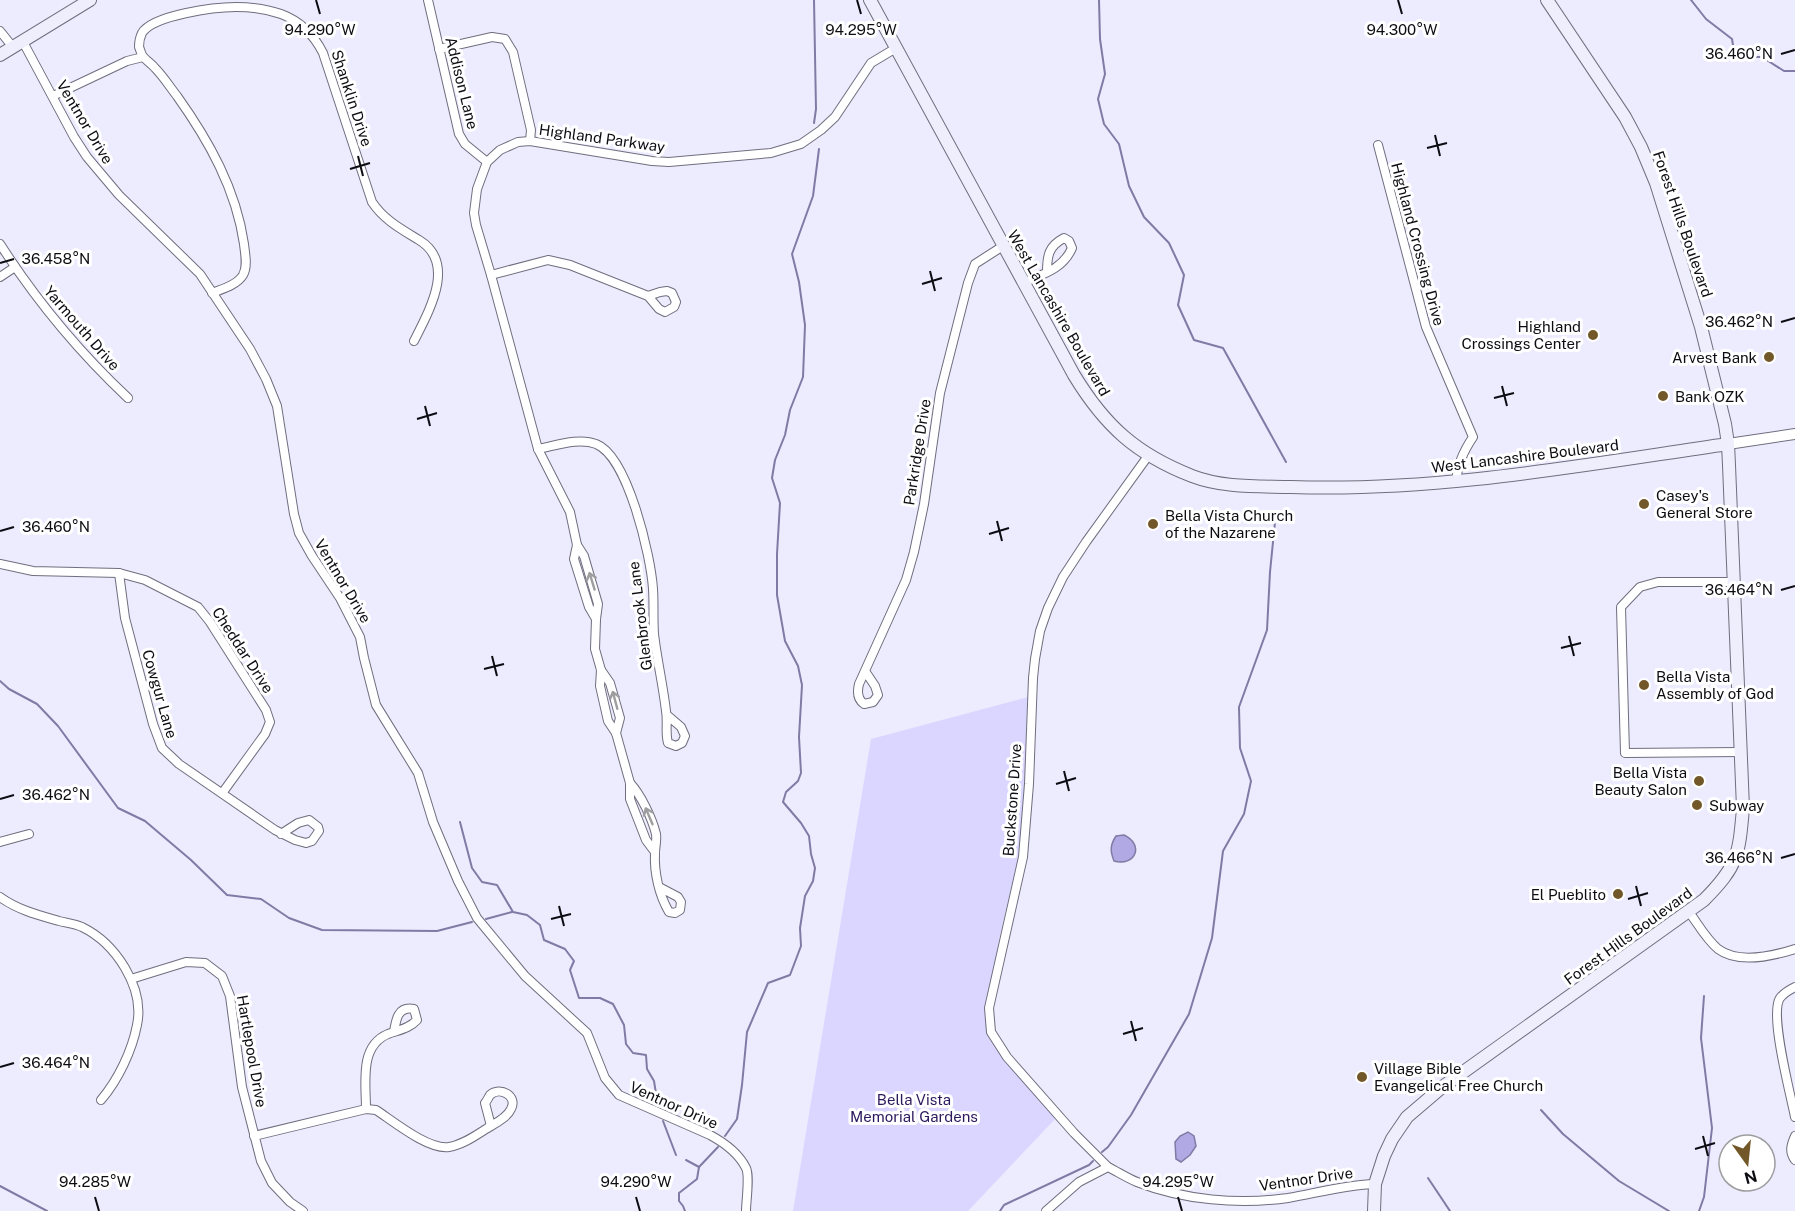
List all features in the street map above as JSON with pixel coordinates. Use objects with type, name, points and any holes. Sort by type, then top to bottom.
[{"type":"main road","points":[[0,55],[77,4],[90,0]]},
{"type":"main road","name":"West Lancashire Boulevard","points":[[870,0],[1089,400],[1111,426],[1148,456],[1193,476],[1219,484],[1323,488],[1407,485],[1502,477],[1728,444]]},
{"type":"main road","name":"Forest Hills Boulevard","points":[[1374,1211],[1375,1184],[1384,1156],[1407,1117],[1441,1088],[1689,912],[1722,883],[1734,864],[1740,843],[1743,808],[1728,444],[1698,316],[1656,183],[1641,147],[1624,117],[1547,0]]},
{"type":"street","name":"Addison Lane","points":[[428,0],[459,134],[465,144],[487,162]]},
{"type":"street","name":"Shanklin Drive","points":[[142,57],[139,40],[146,28],[164,19],[205,10],[236,7],[272,12],[298,23],[313,36],[323,53],[372,202],[386,220],[423,242],[436,255],[438,281],[434,298],[414,341]]},
{"type":"street","name":"Ventnor Drive","points":[[0,31],[17,43],[53,96],[74,137],[100,174],[200,274],[250,349],[277,406],[299,533],[340,598],[360,637],[376,705],[418,773],[433,822],[458,881],[477,918],[525,976],[587,1033],[605,1078],[619,1095],[720,1140],[739,1158],[747,1169],[746,1211]]},
{"type":"street","points":[[439,49],[492,37],[505,39],[513,52],[531,130],[530,141]]},
{"type":"street","name":"Highland Parkway","points":[[487,162],[500,150],[518,142],[530,141],[669,162],[771,153],[801,144],[821,130],[835,117],[871,63],[896,48]]},
{"type":"street","points":[[53,96],[127,61],[142,57],[155,67],[200,129],[221,168],[242,232],[245,269],[238,280],[212,293]]},
{"type":"street","name":"Highland Crossing Drive","points":[[1378,145],[1426,327],[1473,438],[1458,464],[1456,481]]},
{"type":"street","points":[[487,162],[477,189],[474,213],[476,225],[538,449],[570,512],[577,545],[584,556],[598,604],[595,649],[601,670],[600,686],[630,783],[630,799],[646,840],[655,852],[655,868],[659,887]]},
{"type":"street","name":"Yarmouth Drive","points":[[0,244],[34,295],[105,376],[128,398]]},
{"type":"street","name":"Parkridge Drive","points":[[865,671],[906,580],[914,552],[924,504],[940,393],[968,283],[975,264],[1003,246]]},
{"type":"street","points":[[491,275],[548,260],[570,266],[648,296]]},
{"type":"street","points":[[0,277],[15,267]]},
{"type":"street","points":[[1023,283],[1047,272]]},
{"type":"street","points":[[1728,444],[1795,434]]},
{"type":"street","name":"Glenbrook Lane","points":[[538,449],[580,441],[596,444],[608,451],[630,489],[653,587],[654,634],[667,715]]},
{"type":"street","name":"Buckstone Drive","points":[[1108,1167],[1074,1133],[1007,1057],[992,1032],[989,1008],[1023,857],[1029,784],[1033,678],[1040,631],[1063,577],[1148,456]]},
{"type":"street","name":"Cheddar Drive","points":[[0,564],[33,571],[119,573],[145,580],[198,607],[266,710],[270,722],[266,734],[223,792]]},
{"type":"street","name":"Cowgur Lane","points":[[119,573],[125,618],[153,724],[162,748],[179,764],[223,792]]},
{"type":"street","points":[[1734,582],[1658,582],[1640,586],[1622,607],[1625,753],[1741,752]]},
{"type":"street","points":[[223,792],[281,834]]},
{"type":"street","points":[[0,842],[29,834]]},
{"type":"street","points":[[0,897],[31,914],[80,926],[97,936],[114,951],[131,979],[137,1004],[138,1024],[114,1084],[101,1100]]},
{"type":"street","points":[[1689,912],[1706,936],[1720,950],[1751,958],[1795,949]]},
{"type":"street","name":"Hartlepool Drive","points":[[131,979],[186,962],[205,963],[222,976],[230,996],[242,1087],[261,1161],[272,1183],[290,1202],[303,1211]]},
{"type":"street","points":[[1795,987],[1780,998],[1777,1015],[1795,1117]]},
{"type":"street","points":[[366,1109],[365,1066],[369,1053],[380,1038],[394,1032]]},
{"type":"street","points":[[254,1136],[366,1109],[376,1110],[430,1144],[447,1148],[463,1143],[490,1126]]},
{"type":"street","points":[[1795,1136],[1791,1145],[1795,1160]]},
{"type":"street","points":[[1046,1211],[1079,1182],[1108,1167]]},
{"type":"street","name":"Ventnor Drive","points":[[1108,1167],[1135,1181],[1153,1187],[1204,1199],[1229,1201],[1265,1200],[1352,1185],[1375,1184]]},
{"type":"green space","name":"Bella Vista Memorial Gardens","points":[[1028,697],[1023,827],[999,940],[986,1013],[986,1025],[1057,1117],[968,1211],[793,1211],[871,739]]},
{"type":"shaded area","points":[[1124,835],[1134,844],[1135,854],[1127,861],[1114,861],[1111,851],[1113,842],[1116,836]]},
{"type":"shaded area","points":[[1188,1132],[1194,1136],[1196,1146],[1181,1162],[1176,1159],[1175,1142]]},
{"type":"waterway","points":[[814,0],[816,109],[814,123]]},
{"type":"waterway","points":[[1099,0],[1100,39],[1105,74],[1098,99],[1104,124],[1119,144],[1129,186],[1144,217],[1169,243],[1184,275],[1178,305],[1194,340],[1223,348],[1286,462]]},
{"type":"waterway","points":[[1691,0],[1706,19],[1732,39],[1735,57],[1762,57],[1784,71],[1795,71]]},
{"type":"waterway","points":[[725,1136],[737,1119],[747,1032],[768,983],[790,975],[801,946],[800,928],[805,896],[813,881],[815,868],[809,836],[783,802],[786,792],[798,781],[801,773],[799,737],[802,685],[798,666],[785,641],[777,595],[780,503],[772,478],[790,410],[803,377],[805,325],[799,282],[792,254],[813,196],[819,149]]},
{"type":"waterway","points":[[1102,1152],[1131,1115],[1189,1014],[1212,938],[1223,851],[1244,814],[1251,781],[1240,748],[1239,707],[1267,630],[1276,512]]},
{"type":"waterway","points":[[0,681],[9,689],[37,704],[58,726],[118,808],[145,821],[191,860],[227,895],[261,899],[289,918],[322,930],[437,931],[472,922]]},
{"type":"waterway","points":[[460,822],[472,868],[482,882],[497,885],[513,912],[527,915],[540,925],[544,940],[565,949],[574,961],[570,970],[579,998],[600,998],[613,1004],[624,1025],[626,1044],[633,1053],[646,1055],[647,1069],[654,1081],[658,1106]]},
{"type":"waterway","points":[[486,919],[512,912]]},
{"type":"waterway","points":[[1699,1211],[1704,1197],[1712,1128],[1701,1038],[1704,996]]},
{"type":"waterway","points":[[1541,1110],[1563,1134],[1619,1181],[1669,1211]]},
{"type":"waterway","points":[[663,1121],[676,1155]]},
{"type":"waterway","points":[[685,1211],[679,1201],[679,1193],[697,1179],[699,1167],[718,1147]]},
{"type":"waterway","points":[[686,1160],[699,1167]]},
{"type":"waterway","points":[[1000,1211],[1004,1205],[1089,1165],[1093,1161]]},
{"type":"waterway","points":[[1428,1178],[1450,1211]]},
{"type":"waterway","points":[[0,1186],[47,1211]]},
{"type":"place","name":"Highland Crossings Center","points":[[1593,335]]},
{"type":"place","name":"Arvest Bank","points":[[1769,357]]},
{"type":"place","name":"Bank OZK","points":[[1663,396]]},
{"type":"place","name":"Casey's General Store","points":[[1644,504]]},
{"type":"place","name":"Bella Vista Church of the Nazarene","points":[[1153,524]]},
{"type":"place","name":"Bella Vista Assembly of God","points":[[1644,685]]},
{"type":"place","name":"Bella Vista Beauty Salon","points":[[1699,781]]},
{"type":"place","name":"Subway","points":[[1697,805]]},
{"type":"place","name":"El Pueblito","points":[[1618,894]]},
{"type":"place","name":"Village Bible Evangelical Free Church","points":[[1362,1077]]}]
